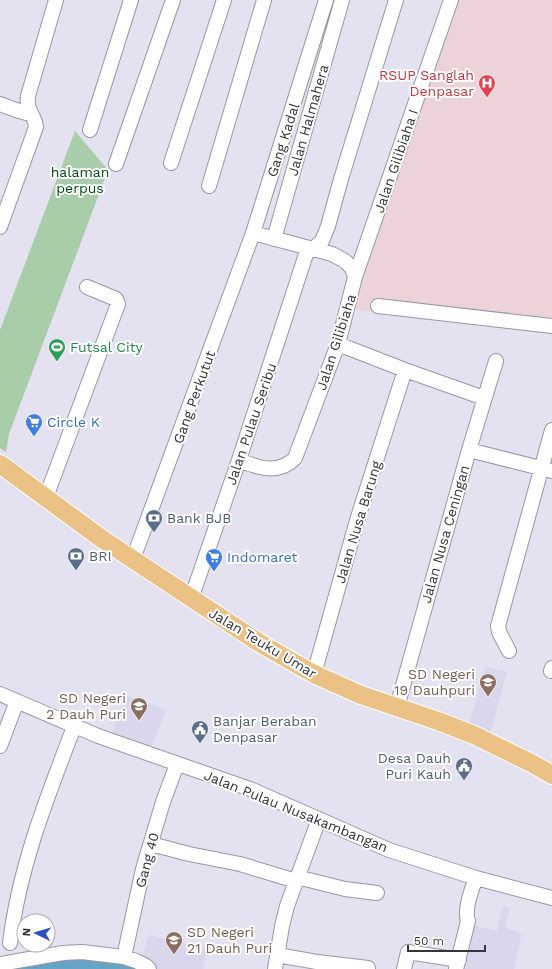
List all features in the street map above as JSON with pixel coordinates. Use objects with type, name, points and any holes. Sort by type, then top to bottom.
[{"type":"main road","name":"Jalan Teuku Umar","points":[[0,464],[102,539],[258,642],[314,674],[361,695],[438,720],[533,764],[552,775]]},
{"type":"street","points":[[0,227],[36,128],[34,119],[28,109],[28,96],[56,0]]},
{"type":"street","points":[[90,130],[131,0]]},
{"type":"street","points":[[116,164],[173,0]]},
{"type":"street","points":[[171,164],[224,0]]},
{"type":"street","points":[[209,186],[264,0]]},
{"type":"street","name":"Gang Kadal","points":[[253,233],[326,0]]},
{"type":"street","name":"Jalan Halmahera","points":[[274,239],[342,0]]},
{"type":"street","name":"Jalan Pulau Seribu","points":[[191,598],[311,248],[322,242],[328,226],[341,178],[396,0]]},
{"type":"street","name":"Jalan Gilibiaha I","points":[[356,277],[451,0]]},
{"type":"street","points":[[0,104],[30,114]]},
{"type":"street","name":"Jalan Gilibiaha","points":[[239,460],[252,466],[271,470],[286,466],[295,458],[338,344],[356,277],[352,268],[345,261],[332,254],[253,233]]},
{"type":"street","name":"Gang Perkutut","points":[[133,559],[253,233]]},
{"type":"street","points":[[46,497],[118,304],[116,299],[87,287]]},
{"type":"street","points":[[378,306],[552,326]]},
{"type":"street","points":[[338,344],[484,398]]},
{"type":"street","name":"Jalan Nusa Ceningan","points":[[397,707],[469,450],[496,362]]},
{"type":"street","name":"Jalan Nusa Barung","points":[[314,674],[358,517],[405,370]]},
{"type":"street","points":[[509,651],[499,632],[498,626],[546,470],[552,430]]},
{"type":"street","points":[[469,450],[546,470]]},
{"type":"street","name":"Jalan Pulau Nusakambangan","points":[[0,694],[74,727],[250,789],[389,850],[476,878],[552,898]]},
{"type":"street","points":[[0,746],[17,701]]},
{"type":"street","points":[[10,943],[13,919],[22,876],[37,828],[74,727]]},
{"type":"street","name":"Gang 40","points":[[124,957],[143,869],[163,802],[177,764]]},
{"type":"street","points":[[275,969],[282,926],[296,879],[319,820]]},
{"type":"street","points":[[151,844],[189,854],[240,864],[296,879],[345,889],[377,893]]},
{"type":"street","points":[[404,969],[408,952],[458,964],[468,920],[467,915],[470,895],[476,878]]},
{"type":"street","points":[[0,964],[55,954],[82,952],[124,957],[136,960],[149,969]]},
{"type":"street","points":[[277,955],[368,969]]},
{"type":"shaded area","name":"RSUP Sanglah Denpasar","points":[[458,0],[552,0],[552,331],[350,309],[386,195]]},
{"type":"shaded area","name":"SD Negeri 19 Dauhpuri","points":[[485,667],[507,672],[490,734],[469,725]]},
{"type":"shaded area","name":"SD Negeri 2 Dauh Puri","points":[[126,695],[166,710],[149,752],[111,735]]},
{"type":"shaded area","points":[[503,906],[510,908],[505,928],[522,933],[514,969],[458,969],[469,924],[497,931]]},
{"type":"shaded area","name":"SD Negeri 21 Dauh Puri","points":[[149,935],[207,949],[203,969],[153,969],[140,961]]},
{"type":"green space","name":"halaman perpus","points":[[75,131],[108,170],[9,434],[6,452],[0,448],[0,330]]},
{"type":"water","points":[[84,956],[104,957],[138,969],[3,969]]},
{"type":"place","name":"RSUP Sanglah Denpasar","points":[[487,98]]},
{"type":"place","name":"Futsal City","points":[[57,362]]},
{"type":"place","name":"Circle K","points":[[34,437]]},
{"type":"place","name":"Bank BJB","points":[[154,533]]},
{"type":"place","name":"BRI","points":[[76,571]]},
{"type":"place","name":"Indomaret","points":[[214,572]]},
{"type":"place","name":"SD Negeri 19 Dauhpuri","points":[[488,697]]},
{"type":"place","name":"SD Negeri 2 Dauh Puri","points":[[139,721]]},
{"type":"place","name":"Banjar Beraban Denpasar","points":[[200,744]]},
{"type":"place","name":"Desa Dauh Puri Kauh","points":[[464,781]]},
{"type":"place","name":"SD Negeri 21 Dauh Puri","points":[[174,955]]}]
